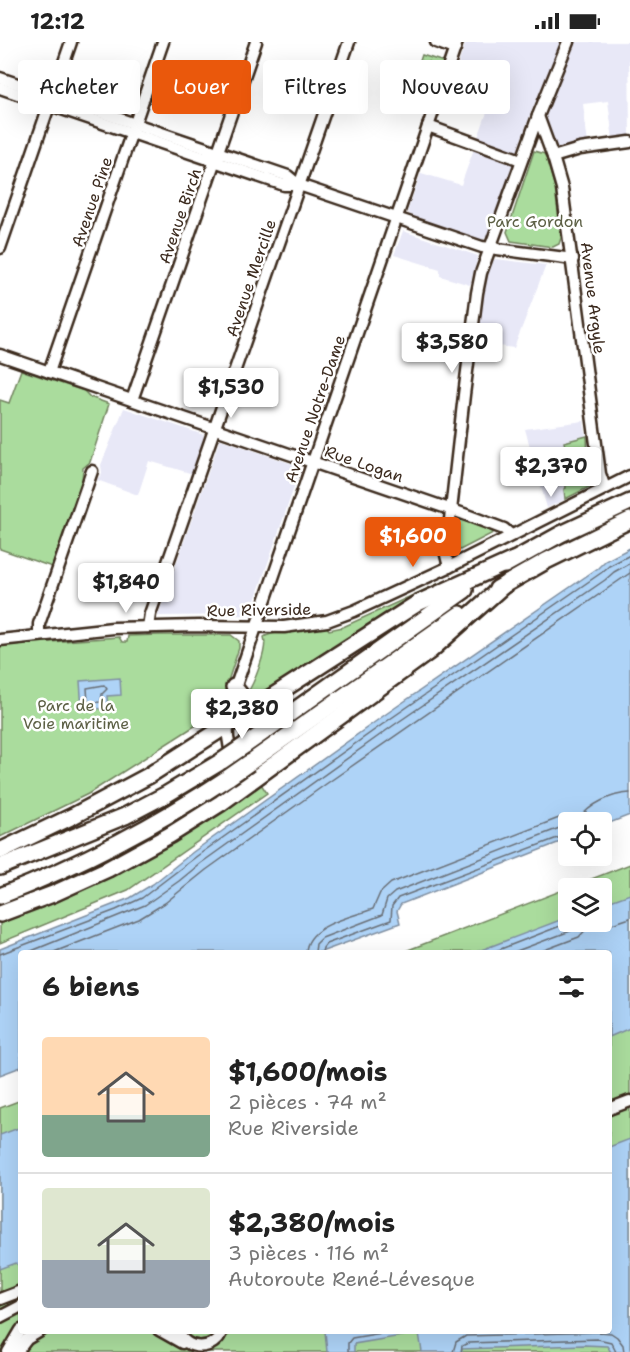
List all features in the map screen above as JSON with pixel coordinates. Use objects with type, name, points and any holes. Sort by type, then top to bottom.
[{"type":"highway","points":[[0,867],[125,816],[167,794],[222,761],[444,604],[513,560],[561,534],[630,502]]},
{"type":"highway","points":[[0,897],[108,847],[183,807],[505,584],[630,520]]},
{"type":"highway","points":[[0,850],[130,786],[417,603],[513,560]]},
{"type":"highway","points":[[0,914],[72,886],[188,824],[245,786],[430,651],[505,584]]},
{"type":"highway","points":[[234,687],[242,697],[256,707]]},
{"type":"street","points":[[65,60],[71,42]]},
{"type":"street","name":"Avenue Pine","points":[[49,372],[164,42]]},
{"type":"street","name":"Avenue Birch","points":[[132,400],[256,42]]},
{"type":"street","name":"Avenue Mercille","points":[[148,627],[150,614],[349,42]]},
{"type":"street","points":[[436,42],[456,45]]},
{"type":"street","points":[[449,567],[446,555],[477,293],[486,256],[568,42]]},
{"type":"street","name":"Avenue Notre-Dame","points":[[245,786],[230,754],[227,725],[234,687],[456,45]]},
{"type":"street","points":[[0,78],[18,86]]},
{"type":"street","points":[[0,88],[18,92]]},
{"type":"street","points":[[0,248],[46,114]]},
{"type":"street","points":[[92,114],[216,156],[288,176],[299,185],[490,249],[573,259]]},
{"type":"street","name":"Avenue Argyle","points":[[538,116],[562,188],[600,474],[605,488]]},
{"type":"street","points":[[428,126],[521,160]]},
{"type":"street","points":[[553,156],[580,149],[630,142]]},
{"type":"street","name":"Rue Logan","points":[[0,356],[452,510],[504,529],[511,535]]},
{"type":"street","points":[[39,635],[39,624],[92,471]]},
{"type":"street","name":"Rue Riverside","points":[[0,640],[148,627],[294,627],[331,620],[449,567],[630,476]]},
{"type":"street","points":[[612,1108],[630,1101]]},
{"type":"street","points":[[0,1299],[18,1292]]},
{"type":"street","points":[[0,1317],[18,1308]]},
{"type":"street","points":[[13,1349],[19,1334]]},
{"type":"street","points":[[13,1349],[35,1334]]},
{"type":"street","points":[[166,1334],[189,1348],[201,1351],[213,1348],[221,1334]]},
{"type":"street","points":[[179,1334],[182,1341],[189,1348]]},
{"type":"shaded area","points":[[466,42],[561,42],[531,112],[489,234],[482,241],[407,212],[421,173],[461,185],[486,114],[510,114],[510,60],[460,60]]},
{"type":"shaded area","points":[[575,42],[629,42],[630,138],[613,140],[608,101],[583,104],[588,144],[556,148],[545,113]]},
{"type":"shaded area","points":[[403,231],[478,256],[470,285],[440,276],[440,269],[394,255]]},
{"type":"shaded area","points":[[495,259],[546,265],[514,348],[477,343],[483,296],[490,265]]},
{"type":"shaded area","points":[[124,408],[204,435],[193,474],[149,461],[138,495],[97,480],[102,473],[101,465]]},
{"type":"shaded area","points":[[584,421],[592,486],[547,508],[525,429]]},
{"type":"shaded area","points":[[220,439],[301,467],[250,615],[158,616]]},
{"type":"green space","points":[[422,55],[438,60],[420,60]]},
{"type":"green space","name":"Parc Gordon","points":[[534,151],[545,154],[555,188],[561,238],[559,244],[553,247],[511,241],[507,232]]},
{"type":"green space","points":[[21,370],[84,391],[90,397],[109,404],[90,462],[83,468],[82,481],[52,567],[0,549],[0,400],[9,403]]},
{"type":"green space","points":[[587,436],[588,463],[592,484],[565,499],[562,455],[567,454],[564,442]]},
{"type":"green space","points":[[457,519],[491,529],[493,533],[456,552],[452,549]]},
{"type":"green space","points":[[442,582],[266,696],[255,699],[246,695],[260,666],[264,637],[284,632],[327,627],[329,630],[343,627]]},
{"type":"green space","name":"Parc de la Voie maritime","points":[[231,635],[239,641],[239,648],[212,729],[201,722],[88,794],[0,837],[0,645],[29,641],[50,642],[119,637],[122,642],[127,642],[128,636]]},
{"type":"green space","points":[[259,781],[267,793],[128,890],[0,943],[0,918]]},
{"type":"green space","points":[[630,864],[630,1352],[0,1352],[0,1108],[18,1101],[18,1334],[612,1334],[612,950],[408,950],[558,892],[558,932],[612,932],[612,878],[594,878]]},
{"type":"water","points":[[630,548],[630,815],[612,822],[612,812],[558,812],[558,843],[401,904],[397,911],[400,923],[326,950],[18,950],[18,1068],[0,1075],[0,949],[130,898],[153,884],[193,852],[386,714],[605,561]]},
{"type":"water","points":[[120,678],[121,695],[107,696],[108,708],[82,710],[80,681]]},
{"type":"water","points":[[630,894],[630,1028],[612,1036],[612,950],[481,950],[558,921],[558,932],[612,932],[612,900]]},
{"type":"water","points":[[18,1128],[18,1265],[16,1263],[0,1269],[0,1135]]},
{"type":"water","points":[[630,1139],[630,1352],[611,1352],[607,1346],[584,1345],[422,1352],[419,1334],[612,1334],[612,1146]]},
{"type":"water","points":[[325,1334],[413,1334],[354,1344],[354,1352],[327,1352]]}]
